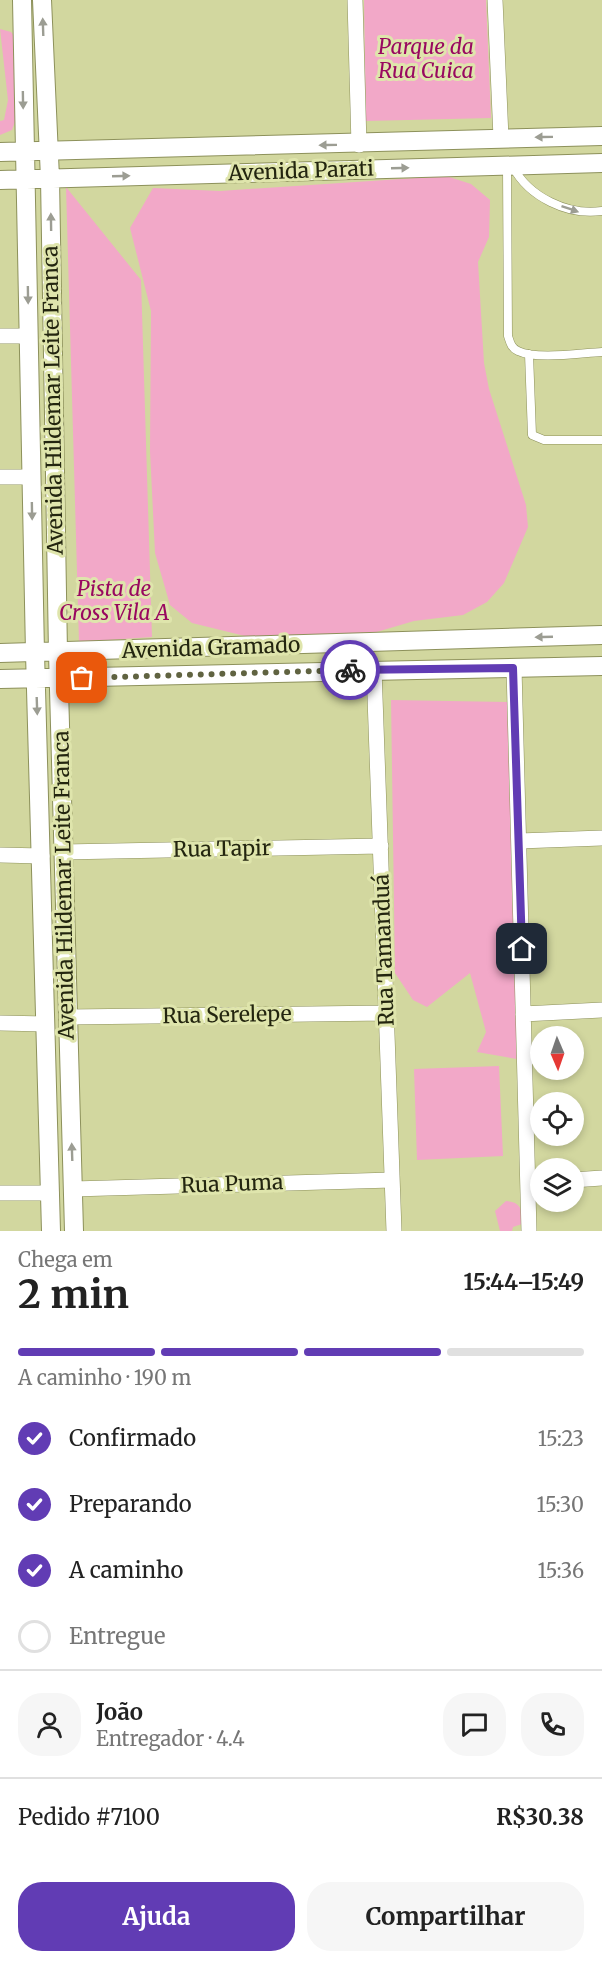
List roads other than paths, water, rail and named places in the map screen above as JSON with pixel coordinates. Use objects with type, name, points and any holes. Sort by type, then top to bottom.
[{"type":"street","name":"Avenida Hildemar Leite Franca","points":[[22,0],[35,654],[51,1231]]},
{"type":"street","name":"Avenida Hildemar Leite Franca","points":[[42,0],[50,178],[57,653],[74,1231]]},
{"type":"street","points":[[355,0],[358,144]]},
{"type":"street","points":[[495,0],[501,138]]},
{"type":"street","name":"Avenida Parati","points":[[0,152],[602,136]]},
{"type":"street","name":"Avenida Parati","points":[[0,180],[602,163]]},
{"type":"street","points":[[0,336],[29,336]]},
{"type":"street","points":[[0,477],[32,477]]},
{"type":"street","name":"Avenida Gramado","points":[[0,653],[35,654],[602,635]]},
{"type":"street","name":"Avenida Gramado","points":[[0,679],[375,669],[602,666]]},
{"type":"street","points":[[513,668],[524,1014],[533,1158]]},
{"type":"street","name":"Rua Tamanduá","points":[[375,669],[394,1231]]},
{"type":"street","points":[[519,841],[602,838]]},
{"type":"street","name":"Rua Tapir","points":[[63,852],[381,846]]},
{"type":"street","points":[[0,855],[42,856]]},
{"type":"street","points":[[524,1014],[602,1010]]},
{"type":"street","name":"Rua Serelepe","points":[[68,1017],[386,1013]]},
{"type":"street","points":[[0,1023],[46,1024]]},
{"type":"street","points":[[584,1179],[602,1178]]},
{"type":"street","name":"Rua Puma","points":[[73,1189],[392,1180]]},
{"type":"street","points":[[0,1192],[51,1193]]},
{"type":"street","points":[[529,1231],[531,1212]]},
{"type":"lane","points":[[510,165],[521,182],[533,192],[584,214],[602,212]]},
{"type":"lane","points":[[510,165],[508,336],[516,351],[529,354],[602,352]]},
{"type":"lane","points":[[529,354],[532,435],[544,440],[602,440]]},
{"type":"park label","name":"Parque da Rua Cuica","points":[[426,59]]},
{"type":"park label","name":"Pista de Cross Vila A","points":[[114,601]]}]
